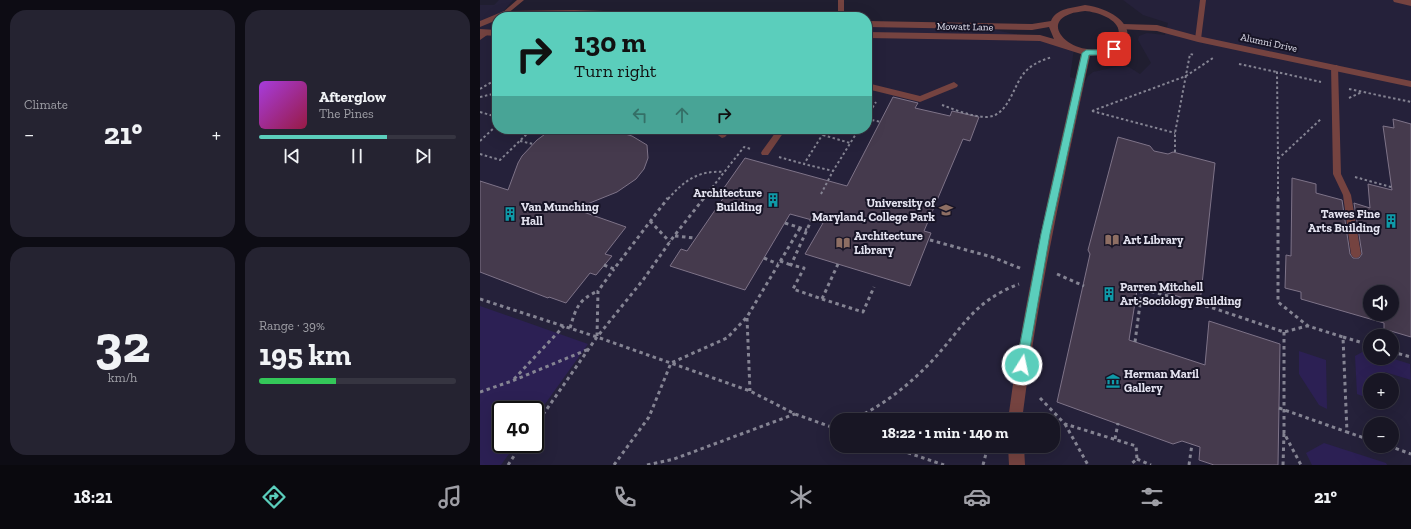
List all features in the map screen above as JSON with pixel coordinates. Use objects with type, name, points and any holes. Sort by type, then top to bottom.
[{"type":"street","points":[[1097,0],[1097,10]]},
{"type":"street","points":[[1397,0],[1411,2]]},
{"type":"street","points":[[1075,4],[1097,10],[1114,18],[1123,27],[1124,35],[1122,41],[1114,49],[1101,53],[1086,53],[1062,44],[1056,37],[1053,30],[1054,23],[1061,14],[1075,4]]},
{"type":"street","points":[[480,24],[492,19]]},
{"type":"street","name":"Mowatt Lane","points":[[872,24],[1018,28],[1054,23]]},
{"type":"street","name":"Alumni Drive","points":[[1123,27],[1157,28],[1198,39],[1411,84]]},
{"type":"street","points":[[482,34],[492,33]]},
{"type":"street","name":"Mowatt Lane","points":[[872,35],[1040,38],[1062,44]]},
{"type":"street","points":[[1017,413],[1022,365],[1046,234],[1086,53]]},
{"type":"street","points":[[1016,453],[1017,465]]},
{"type":"lane","points":[[505,12],[521,0]]},
{"type":"lane","points":[[841,0],[841,12]]},
{"type":"lane","points":[[1198,39],[1203,0]]},
{"type":"lane","points":[[1334,67],[1337,174],[1347,195],[1356,254]]},
{"type":"lane","points":[[872,87],[920,99],[954,85]]},
{"type":"lane","points":[[765,153],[778,134]]},
{"type":"path","points":[[1175,152],[1175,133],[1190,54]]},
{"type":"path","points":[[920,99],[981,116],[992,116],[1000,112],[1024,74],[1034,64],[1058,56]]},
{"type":"path","points":[[1175,133],[1092,111],[1186,76],[1214,58]]},
{"type":"path","points":[[1236,63],[1411,102]]},
{"type":"path","points":[[1277,72],[1278,302],[1308,326],[1363,343]]},
{"type":"path","points":[[480,89],[492,82]]},
{"type":"path","points":[[1349,98],[1363,92]]},
{"type":"path","points":[[480,97],[492,94]]},
{"type":"path","points":[[480,112],[492,116]]},
{"type":"path","points":[[1278,159],[1321,118]]},
{"type":"path","points":[[872,120],[881,122]]},
{"type":"path","points":[[480,141],[492,130]]},
{"type":"path","points":[[480,154],[500,160],[527,134]]},
{"type":"path","points":[[821,194],[856,134]]},
{"type":"path","points":[[804,164],[823,135],[850,143]]},
{"type":"path","points":[[519,141],[533,144]]},
{"type":"path","points":[[544,413],[598,337],[643,280],[674,236],[744,147],[833,171]]},
{"type":"path","points":[[570,328],[576,309],[584,297],[598,291],[662,205],[681,184],[695,176],[713,171],[724,172]]},
{"type":"path","points":[[1337,174],[1346,175],[1391,188]]},
{"type":"path","points":[[791,265],[815,212]]},
{"type":"path","points":[[650,221],[654,224],[664,239],[670,242]]},
{"type":"path","points":[[785,223],[807,230]]},
{"type":"path","points":[[614,465],[649,417],[671,363],[727,338],[747,317],[800,228]]},
{"type":"path","points":[[674,236],[695,238]]},
{"type":"path","points":[[930,240],[992,257],[1022,269]]},
{"type":"path","points":[[764,258],[779,263],[804,268],[793,289],[863,312],[874,287]]},
{"type":"path","points":[[822,299],[838,264]]},
{"type":"path","points":[[604,265],[614,269]]},
{"type":"path","points":[[1057,274],[1084,286]]},
{"type":"path","points":[[868,413],[919,375],[977,308],[1006,289],[1019,284]]},
{"type":"path","points":[[1135,342],[1142,289],[1213,308],[1284,332],[1308,326]]},
{"type":"path","points":[[598,291],[598,337]]},
{"type":"path","points":[[480,299],[598,337],[750,391],[795,414],[830,426]]},
{"type":"path","points":[[747,317],[750,391]]},
{"type":"path","points":[[512,381],[564,326]]},
{"type":"path","points":[[1284,332],[1284,465]]},
{"type":"path","points":[[1343,337],[1347,432]]},
{"type":"path","points":[[480,392],[512,381],[589,349]]},
{"type":"path","points":[[1399,354],[1411,357]]},
{"type":"path","points":[[1040,398],[1065,424],[1088,465]]},
{"type":"path","points":[[1279,408],[1363,438]]},
{"type":"path","points":[[647,465],[674,459],[795,414]]},
{"type":"path","points":[[1116,440],[1118,423]]},
{"type":"path","points":[[1065,424],[1136,446],[1137,459]]},
{"type":"path","points":[[1284,433],[1301,465]]},
{"type":"path","points":[[1189,465],[1192,444]]},
{"type":"path","points":[[1399,450],[1411,454]]},
{"type":"path","points":[[508,465],[516,453]]},
{"type":"path","points":[[909,453],[944,465]]},
{"type":"path","points":[[983,465],[986,453]]},
{"type":"path","points":[[1130,465],[1137,459]]},
{"type":"path","points":[[1137,459],[1151,465]]},
{"type":"shaded area","name":"University of Maryland, College Park","points":[[499,0],[513,0],[503,12],[492,12],[492,134],[872,134],[872,26],[995,30],[1071,46],[1074,49],[1070,77],[1085,82],[1088,76],[1093,72],[1120,66],[1129,67],[1140,74],[1151,63],[1138,40],[1139,36],[1147,33],[1165,35],[1168,23],[1143,15],[1123,0],[1411,0],[1411,465],[480,465],[480,5],[494,5]]},
{"type":"shaded area","points":[[480,306],[588,344],[544,405],[544,401],[492,401],[492,453],[510,453],[501,465],[480,465]]},
{"type":"shaded area","points":[[1299,351],[1326,360],[1327,409],[1319,405],[1299,374]]},
{"type":"shaded area","points":[[1363,352],[1363,365],[1399,365],[1399,361],[1410,364],[1411,380],[1399,376],[1399,373],[1363,373],[1363,396],[1357,394],[1355,356]]},
{"type":"shaded area","points":[[1324,443],[1386,463],[1387,465],[1312,465],[1306,453]]},
{"type":"building","name":"Architecture Building","points":[[893,97],[918,103],[915,108],[950,116],[952,111],[979,117],[970,141],[963,139],[924,231],[931,233],[910,286],[805,254],[823,223],[790,214],[745,290],[670,266],[681,249],[687,251],[724,197],[719,195],[745,158],[847,186]]},
{"type":"building","name":"Tawes Fine Arts Building","points":[[1393,119],[1411,124],[1411,337],[1399,333],[1399,329],[1384,329],[1384,323],[1377,321],[1399,321],[1399,285],[1363,285],[1363,317],[1301,299],[1301,292],[1285,288],[1286,255],[1291,256],[1292,178],[1316,184],[1316,193],[1342,200],[1350,254],[1353,258],[1359,258],[1362,254],[1354,203],[1370,208],[1368,184],[1392,190],[1383,126],[1394,128]]},
{"type":"building","name":"Van Munching Hall","points":[[545,134],[625,134],[632,136],[647,145],[648,158],[644,169],[636,179],[617,192],[575,209],[626,227],[605,254],[612,256],[596,275],[590,273],[566,303],[549,297],[548,298],[480,272],[480,181],[508,190],[522,156],[537,140]]},
{"type":"building","name":"Parren Mitchell Art-Sociology Building","points":[[1118,137],[1150,146],[1154,151],[1168,154],[1173,152],[1215,163],[1200,303],[1138,284],[1129,340],[1205,365],[1209,321],[1280,344],[1278,465],[1214,465],[1199,460],[1200,447],[1182,441],[1173,444],[1057,402],[1090,254],[1088,250]]},
{"type":"place","name":"Architecture Building","points":[[773,200]]},
{"type":"place","name":"University of Maryland, College Park","points":[[946,210]]},
{"type":"place","name":"Van Munching Hall","points":[[510,214]]},
{"type":"place","name":"Tawes Fine Arts Building","points":[[1391,221]]},
{"type":"place","name":"Art Library","points":[[1112,240]]},
{"type":"place","name":"Architecture Library","points":[[843,243]]},
{"type":"place","name":"Parren Mitchell Art-Sociology Building","points":[[1109,294]]},
{"type":"place","name":"Herman Maril Gallery","points":[[1113,381]]},
{"type":"route","points":[[1022,365],[1046,234],[1086,53],[1101,53],[1114,49]]}]
